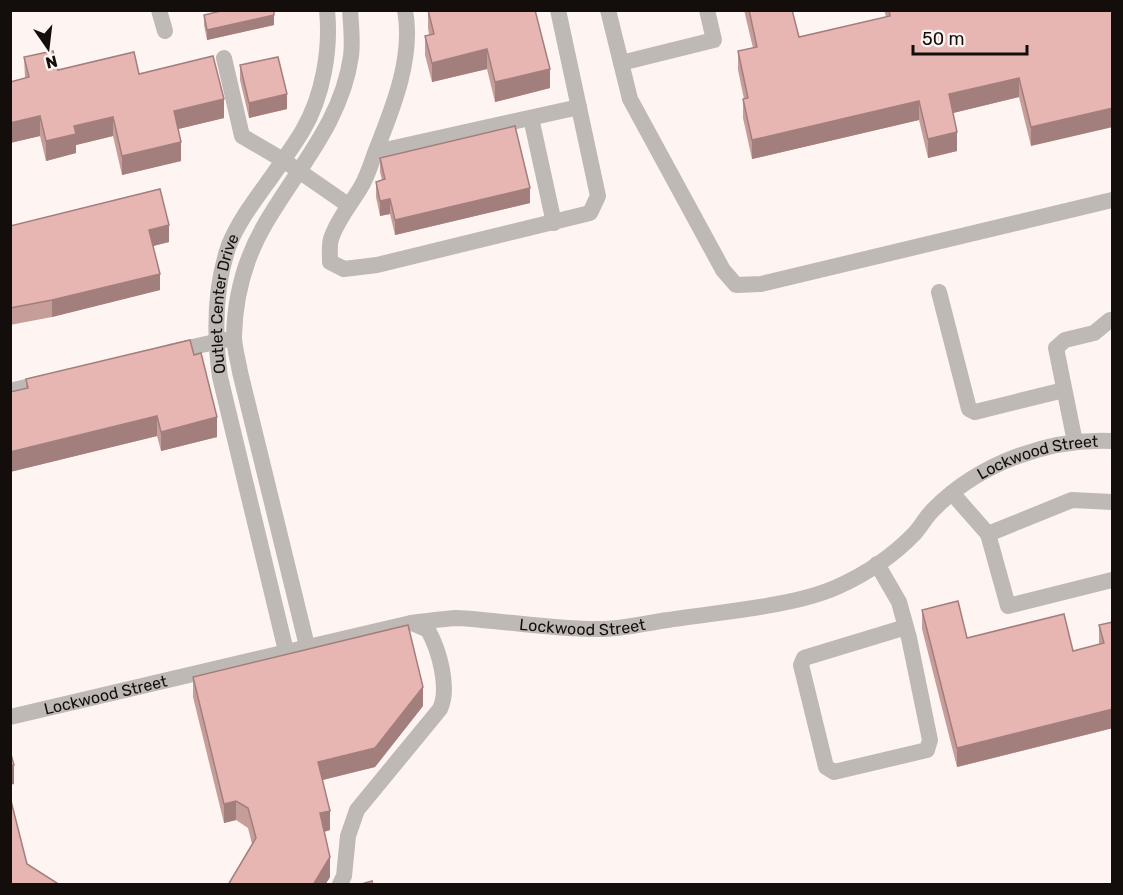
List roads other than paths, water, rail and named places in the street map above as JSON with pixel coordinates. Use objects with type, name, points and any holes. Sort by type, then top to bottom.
[{"type":"street","points":[[159,10],[165,31]]},
{"type":"street","name":"Outlet Center Drive","points":[[286,651],[220,376],[215,341],[220,280],[229,244],[244,215],[304,128],[314,106],[327,52],[327,10]]},
{"type":"street","name":"Outlet Center Drive","points":[[307,646],[234,338],[240,283],[250,255],[263,227],[322,139],[346,82],[352,55],[350,10]]},
{"type":"street","points":[[405,10],[406,44],[400,82],[362,186],[348,205],[331,240],[330,262],[344,269],[377,265],[590,213],[598,196],[558,10]]},
{"type":"street","points":[[608,10],[630,99],[723,270],[736,285],[761,284],[1113,200]]},
{"type":"street","points":[[621,63],[714,40],[707,10]]},
{"type":"street","points":[[224,58],[242,136],[283,160],[348,205]]},
{"type":"street","points":[[375,152],[579,107]]},
{"type":"street","points":[[531,118],[554,223]]},
{"type":"street","points":[[939,292],[969,409],[975,412],[1064,390]]},
{"type":"street","points":[[1075,442],[1056,348],[1065,340],[1094,333],[1112,319]]},
{"type":"street","points":[[158,355],[234,338]]},
{"type":"street","points":[[10,391],[67,377]]},
{"type":"street","name":"Lockwood Street","points":[[10,717],[411,623],[457,618],[598,630],[730,611],[808,596],[835,588],[860,576],[891,554],[914,533],[934,508],[952,493],[1006,461],[1036,450],[1075,442],[1113,441]]},
{"type":"street","points":[[952,493],[988,534],[1008,606],[1113,580]]},
{"type":"street","points":[[988,534],[1071,500],[1113,502]]},
{"type":"street","points":[[877,564],[899,602],[906,627],[930,740],[927,750],[834,772],[826,767],[801,664],[804,658],[906,627]]},
{"type":"street","points":[[340,885],[344,876],[348,836],[357,810],[440,709],[445,698],[437,646],[428,630],[411,623]]}]
